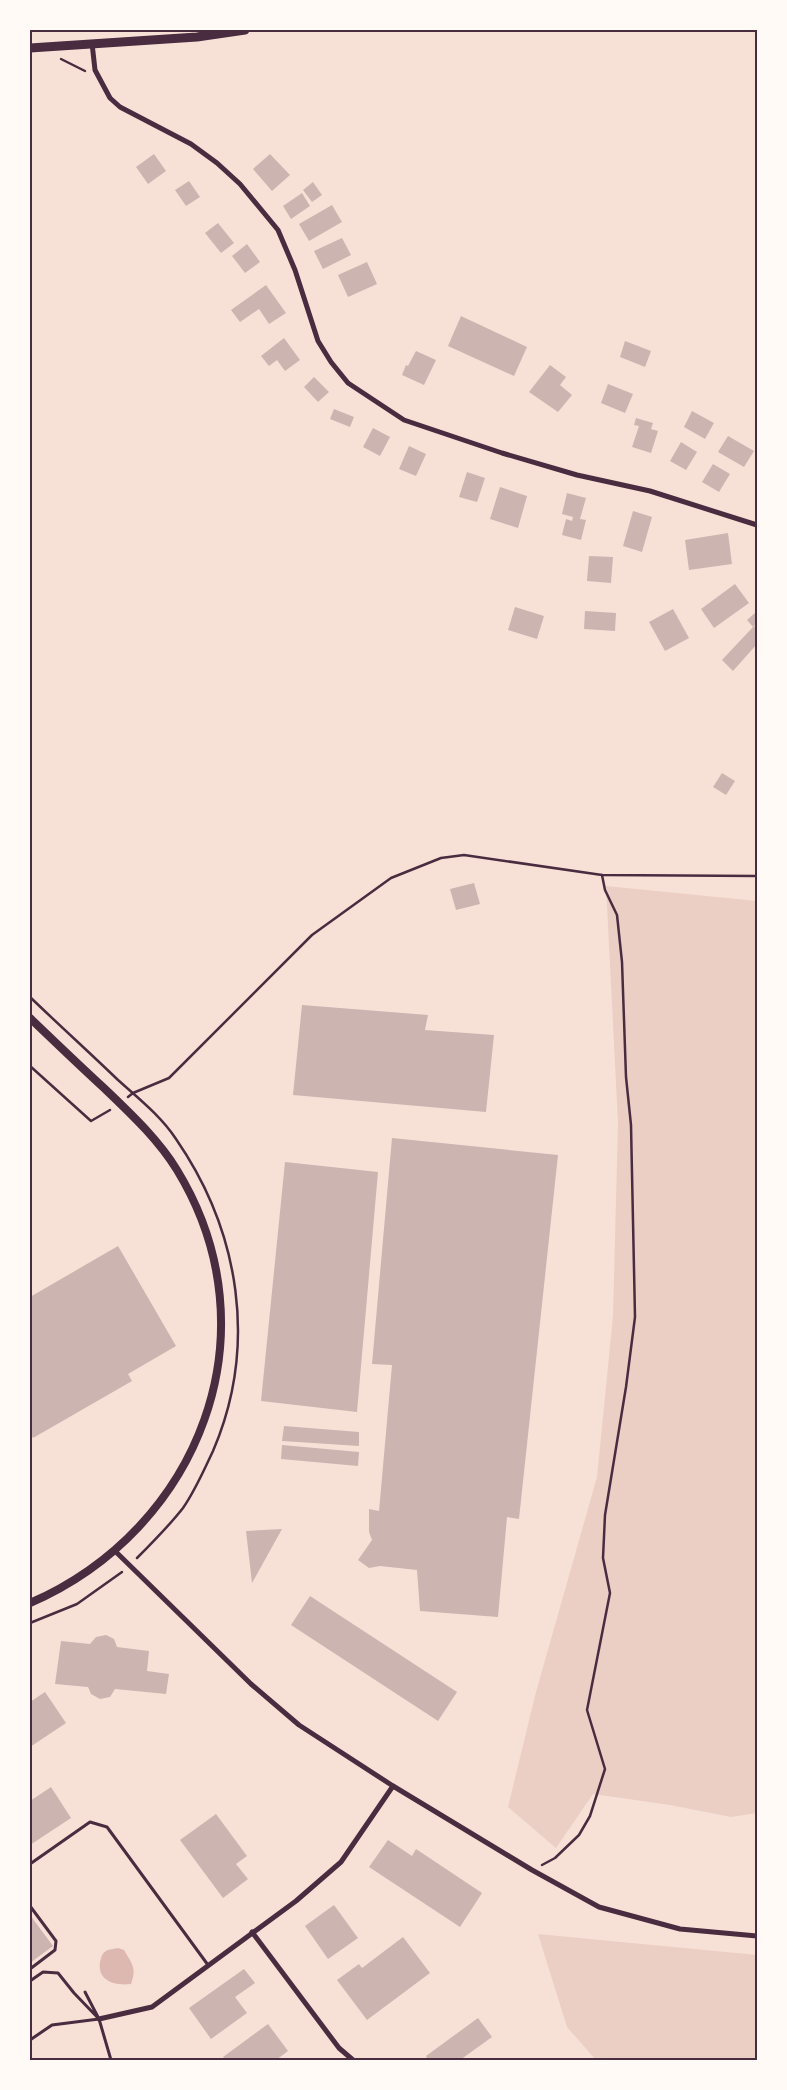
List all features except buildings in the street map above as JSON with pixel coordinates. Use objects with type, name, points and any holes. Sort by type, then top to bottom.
[{"type":"main road","points":[[30,48],[188,38],[245,30]]},
{"type":"street","points":[[92,44],[95,70],[110,98],[120,107],[190,144],[217,163],[240,184],[278,230],[295,270],[318,341],[331,362],[348,383],[378,405],[404,420],[502,453],[577,475],[650,492],[757,524]]},
{"type":"street","points":[[30,1018],[120,1104],[148,1132],[170,1158],[196,1206],[206,1232],[215,1264],[221,1330],[218,1369],[211,1400],[195,1444],[172,1483],[135,1531],[114,1550],[70,1583],[30,1603]]},
{"type":"street","points":[[114,1550],[251,1684],[299,1725],[393,1786],[532,1870],[599,1907],[680,1930],[757,1936]]},
{"type":"street","points":[[99,2019],[152,2007],[296,1900],[341,1862],[393,1786]]},
{"type":"street","points":[[252,1932],[339,2048],[353,2060]]},
{"type":"lane","points":[[30,1864],[90,1822],[108,1827],[208,1965]]},
{"type":"lane","points":[[30,1906],[56,1941],[55,1950],[30,1969]]},
{"type":"lane","points":[[30,1981],[43,1972],[58,1973],[99,2019]]},
{"type":"lane","points":[[85,1992],[99,2019],[110,2060]]},
{"type":"lane","points":[[30,2040],[52,2025],[99,2019]]},
{"type":"path","points":[[55,58],[64,60],[98,78]]},
{"type":"path","points":[[30,1066],[91,1121],[120,1104],[133,1093],[169,1078],[312,935],[391,878],[441,858],[464,855],[602,875],[757,876]]},
{"type":"path","points":[[532,1870],[555,1858],[580,1835],[590,1816],[605,1769],[587,1710],[610,1593],[603,1558],[605,1515],[626,1387],[635,1317],[631,1125],[626,1077],[622,962],[617,915],[605,890],[602,875]]},
{"type":"path","points":[[30,997],[157,1116],[176,1138],[196,1172],[230,1254],[235,1279],[239,1340],[236,1371],[219,1437],[203,1474],[183,1507],[130,1566],[77,1604],[30,1623]]},
{"type":"shaded area","points":[[606,886],[757,901],[757,1813],[731,1817],[670,1805],[593,1794],[556,1848],[508,1807],[536,1692],[597,1477],[613,1316],[618,1123]]},
{"type":"shaded area","points":[[538,1934],[757,1955],[757,2060],[596,2060],[567,2027]]},
{"type":"shaded area","points":[[118,1948],[124,1950],[133,1966],[134,1974],[131,1984],[113,1983],[101,1974],[100,1962],[103,1954],[107,1950]]}]
